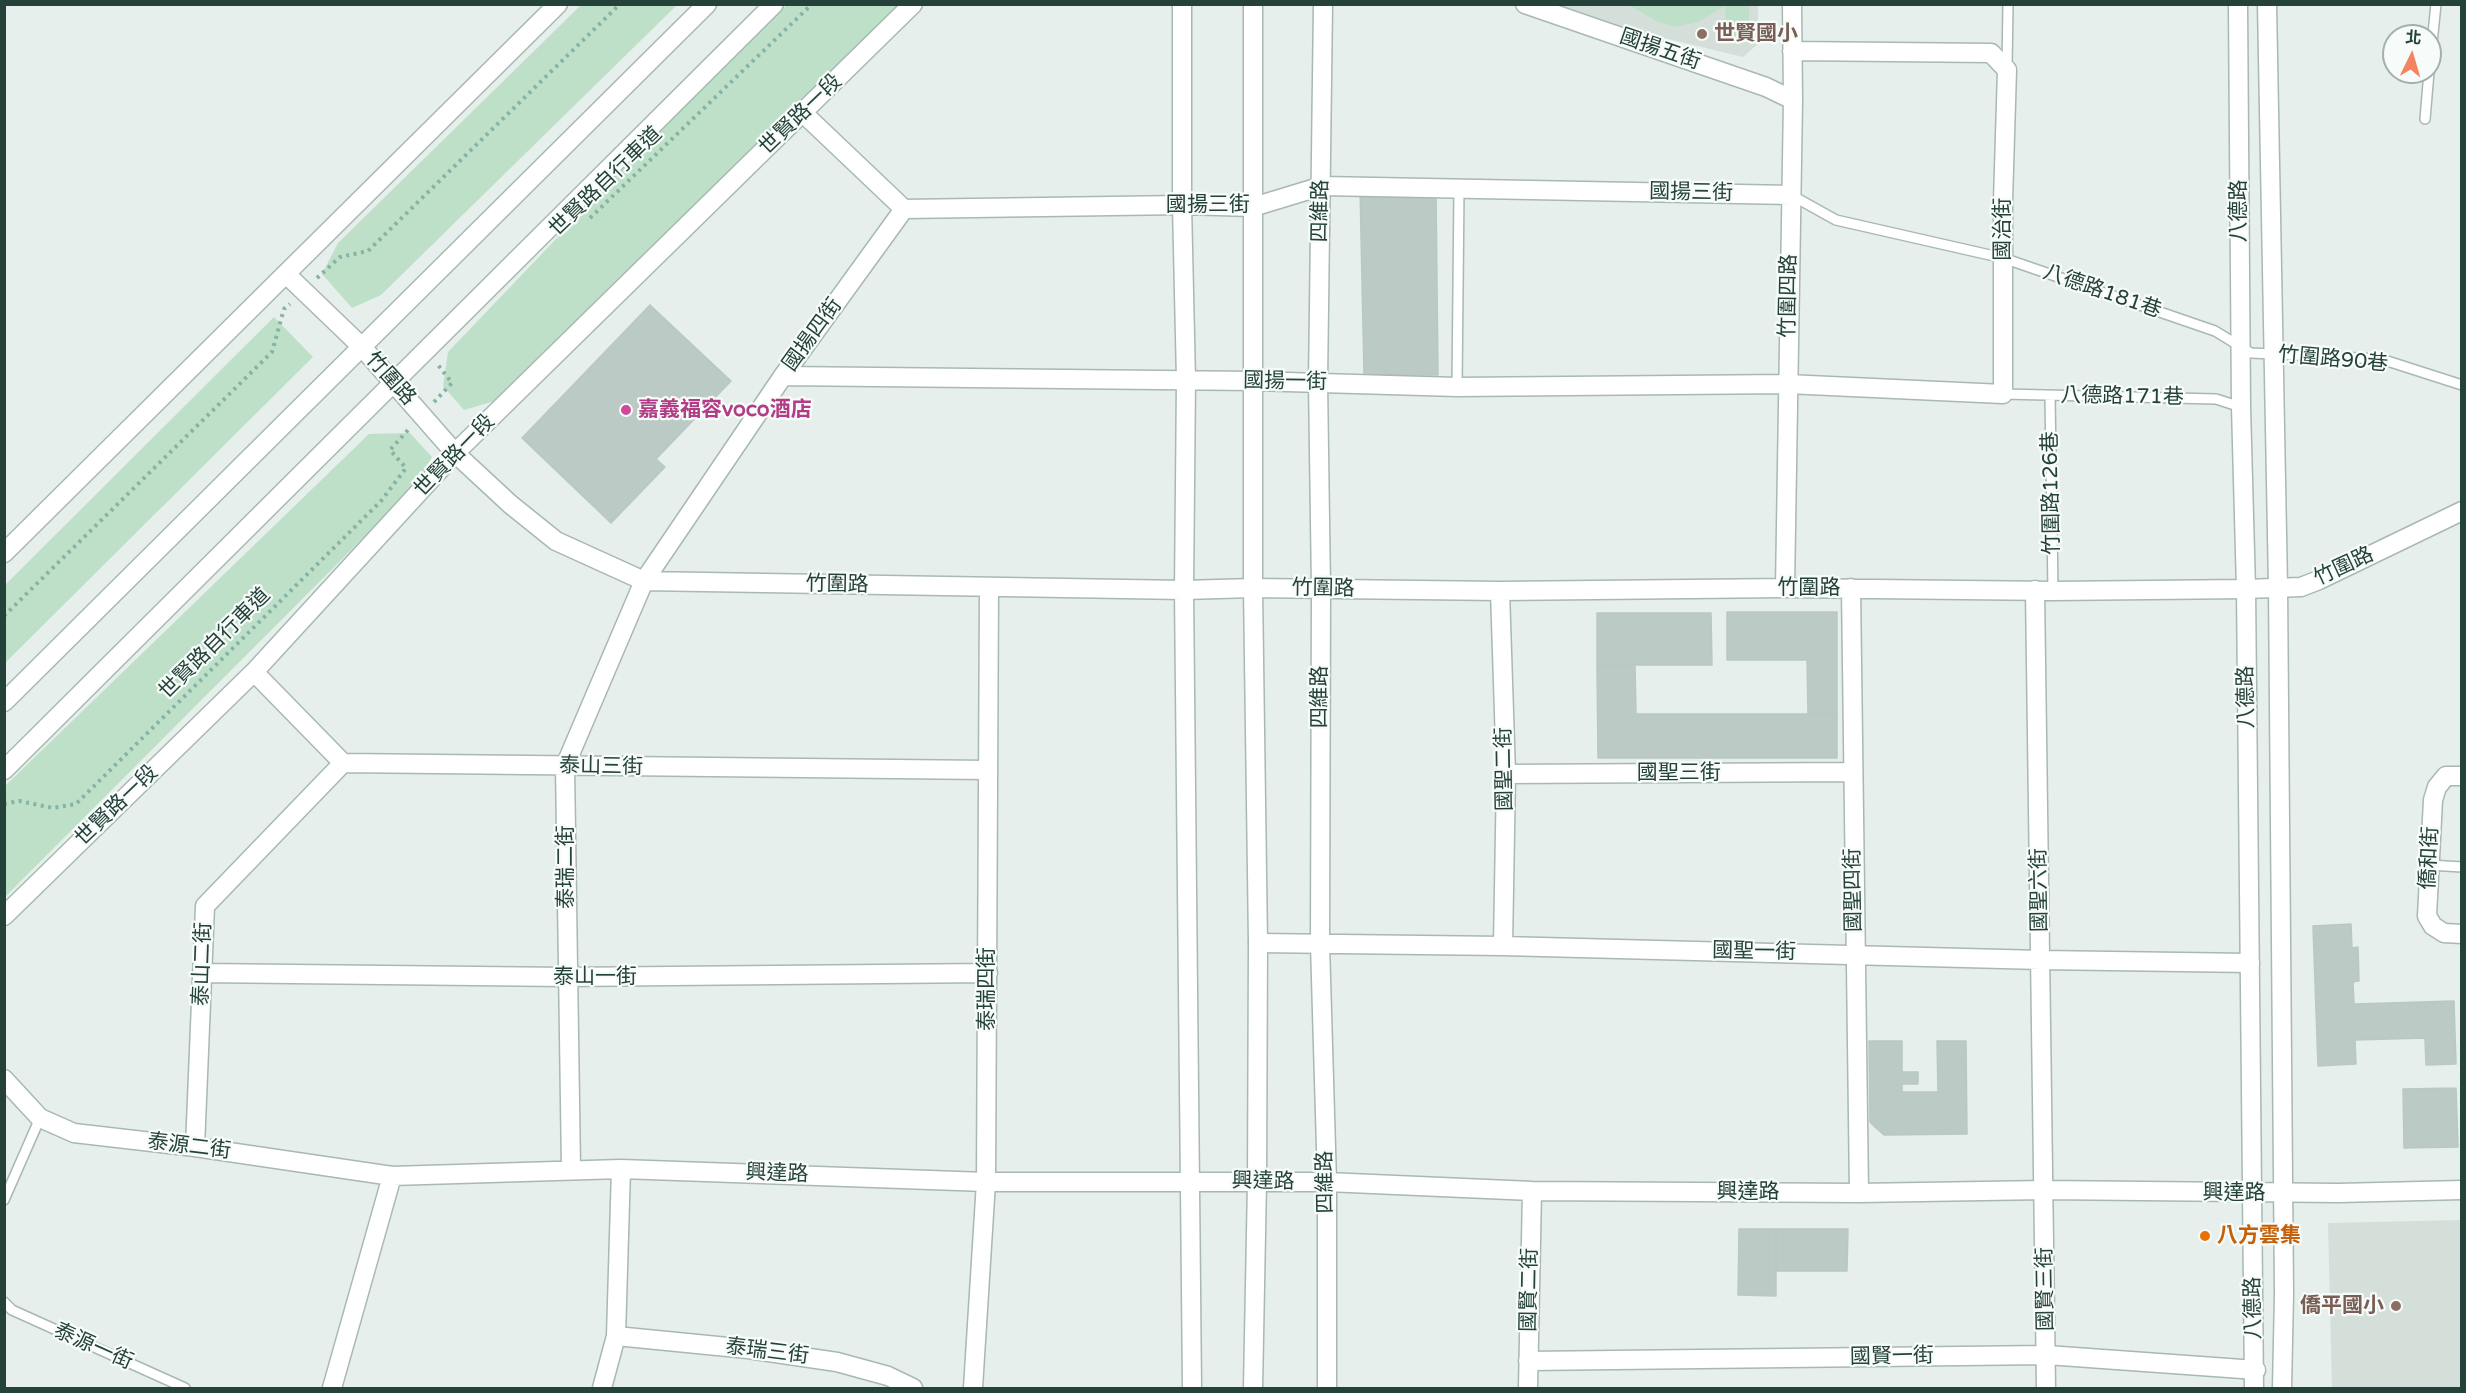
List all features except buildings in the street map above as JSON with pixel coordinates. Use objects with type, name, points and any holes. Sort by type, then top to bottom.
[{"type":"street","points":[[4,553],[558,4]]},
{"type":"street","points":[[4,702],[707,4]]},
{"type":"street","points":[[4,770],[774,4]]},
{"type":"street","name":"世賢路一段","points":[[4,916],[254,672],[455,453],[913,4]]},
{"type":"street","points":[[1182,4],[1182,205],[1186,380],[1184,590],[1192,1389]]},
{"type":"street","points":[[1253,4],[1253,588],[1258,943],[1253,1389]]},
{"type":"street","name":"四維路","points":[[1323,4],[1318,382],[1321,589],[1320,944],[1327,1182],[1327,1389]]},
{"type":"street","name":"國揚五街","points":[[1525,4],[1766,87],[1793,100]]},
{"type":"street","name":"竹圍四路","points":[[1785,588],[1793,100],[1792,4]]},
{"type":"street","name":"八德路","points":[[2238,4],[2240,345],[2246,589],[2256,1370],[2254,1389]]},
{"type":"street","name":"八德路","points":[[2267,4],[2278,587],[2284,1294],[2282,1389]]},
{"type":"street","points":[[1792,51],[1991,53],[2007,70]]},
{"type":"street","name":"國治街","points":[[2003,394],[2007,70]]},
{"type":"street","points":[[803,113],[904,208]]},
{"type":"street","name":"國揚三街","points":[[904,208],[1182,205],[1253,207],[1322,186],[1791,195]]},
{"type":"street","name":"國揚四街","points":[[644,582],[783,376],[904,208]]},
{"type":"street","name":"竹圍路","points":[[286,274],[362,347],[455,453],[510,504],[556,541],[644,582],[989,588],[1500,591],[2301,587],[2462,511]]},
{"type":"street","name":"國揚一街","points":[[783,376],[1318,382],[1457,387],[1787,384]]},
{"type":"street","points":[[1787,384],[2003,394]]},
{"type":"street","name":"泰瑞二街","points":[[571,1169],[566,977],[565,766],[644,582]]},
{"type":"street","name":"泰瑞四街","points":[[973,1389],[986,1182],[989,588]]},
{"type":"street","name":"國聖四街","points":[[1851,588],[1854,954],[1859,1193]]},
{"type":"street","name":"國聖六街","points":[[2044,590],[2041,960],[2044,1190]]},
{"type":"street","name":"國聖二街","points":[[1500,591],[1506,774],[1503,946]]},
{"type":"street","points":[[254,672],[343,763]]},
{"type":"street","name":"泰山三街","points":[[343,763],[987,770]]},
{"type":"street","name":"泰山二街","points":[[195,1147],[205,906],[343,763]]},
{"type":"street","name":"國聖三街","points":[[1506,774],[1852,772]]},
{"type":"street","name":"僑和街","points":[[2462,776],[2446,776],[2437,787],[2433,800],[2427,916],[2433,926],[2444,933],[2462,934]]},
{"type":"street","name":"國聖一街","points":[[1258,943],[1503,946],[2250,963]]},
{"type":"street","name":"泰山一街","points":[[202,973],[566,977],[988,974]]},
{"type":"street","name":"泰源二街","points":[[4,1079],[40,1118],[74,1133],[195,1147],[392,1176]]},
{"type":"street","points":[[602,1389],[616,1336],[621,1169]]},
{"type":"street","name":"興達路","points":[[392,1176],[621,1169],[986,1182],[1191,1180],[1327,1182],[1532,1191],[1859,1193],[2044,1190],[2283,1193],[2462,1190]]},
{"type":"street","points":[[332,1389],[392,1176]]},
{"type":"street","name":"國賢三街","points":[[2044,1190],[2046,1389]]},
{"type":"street","name":"國賢二街","points":[[1528,1389],[1532,1191]]},
{"type":"street","name":"泰瑞三街","points":[[616,1336],[748,1349],[837,1362],[888,1376],[913,1389]]},
{"type":"street","name":"國賢一街","points":[[1528,1361],[2047,1355],[2256,1370]]},
{"type":"lane","points":[[2007,70],[2008,4]]},
{"type":"lane","points":[[2434,24],[2436,4]]},
{"type":"lane","points":[[2425,118],[2428,84]]},
{"type":"lane","points":[[1457,387],[1459,189]]},
{"type":"lane","name":"八德路181巷","points":[[1791,195],[1836,220],[2003,258],[2215,331],[2240,345]]},
{"type":"lane","name":"竹圍路90巷","points":[[2240,345],[2251,353],[2381,359],[2462,385]]},
{"type":"lane","name":"八德路171巷","points":[[2003,394],[2216,399],[2241,407]]},
{"type":"lane","name":"竹圍路126巷","points":[[2044,590],[2050,396]]},
{"type":"lane","points":[[2429,865],[2462,867]]},
{"type":"lane","points":[[4,1200],[40,1118]]},
{"type":"lane","name":"泰源一街","points":[[4,1302],[12,1310],[185,1389]]},
{"type":"path","points":[[340,257],[368,251],[620,4]]},
{"type":"path","name":"世賢路自行車道","points":[[582,226],[812,4]]},
{"type":"path","points":[[4,616],[272,352],[284,309]]},
{"type":"path","points":[[445,358],[437,366],[452,383]]},
{"type":"path","name":"世賢路自行車道","points":[[4,804],[19,801],[53,808],[75,804],[381,501],[406,468],[390,450]]},
{"type":"shaded area","name":"世賢國小","points":[[1550,5],[1758,5],[1758,44],[1743,57],[1606,24]]},
{"type":"shaded area","name":"僑平國小","points":[[2461,1220],[2461,1388],[2332,1388],[2328,1223]]},
{"type":"green space","points":[[581,5],[677,5],[381,295],[352,308],[322,274],[338,243]]},
{"type":"green space","points":[[787,5],[902,5],[498,400],[464,410],[443,386],[448,352],[712,76]]},
{"type":"green space","points":[[1629,5],[1749,5],[1749,39],[1727,41],[1725,6],[1698,22],[1675,27],[1656,21]]},
{"type":"green space","points":[[274,317],[313,357],[5,663],[5,585]]},
{"type":"green space","points":[[410,433],[432,457],[416,485],[5,897],[5,786],[369,434]]},
{"type":"place","name":"世賢國小","points":[[1702,34]]},
{"type":"place","name":"嘉義福容voco酒店","points":[[626,410]]},
{"type":"place","name":"八方雲集","points":[[2205,1236]]},
{"type":"place","name":"僑平國小","points":[[2396,1306]]}]
